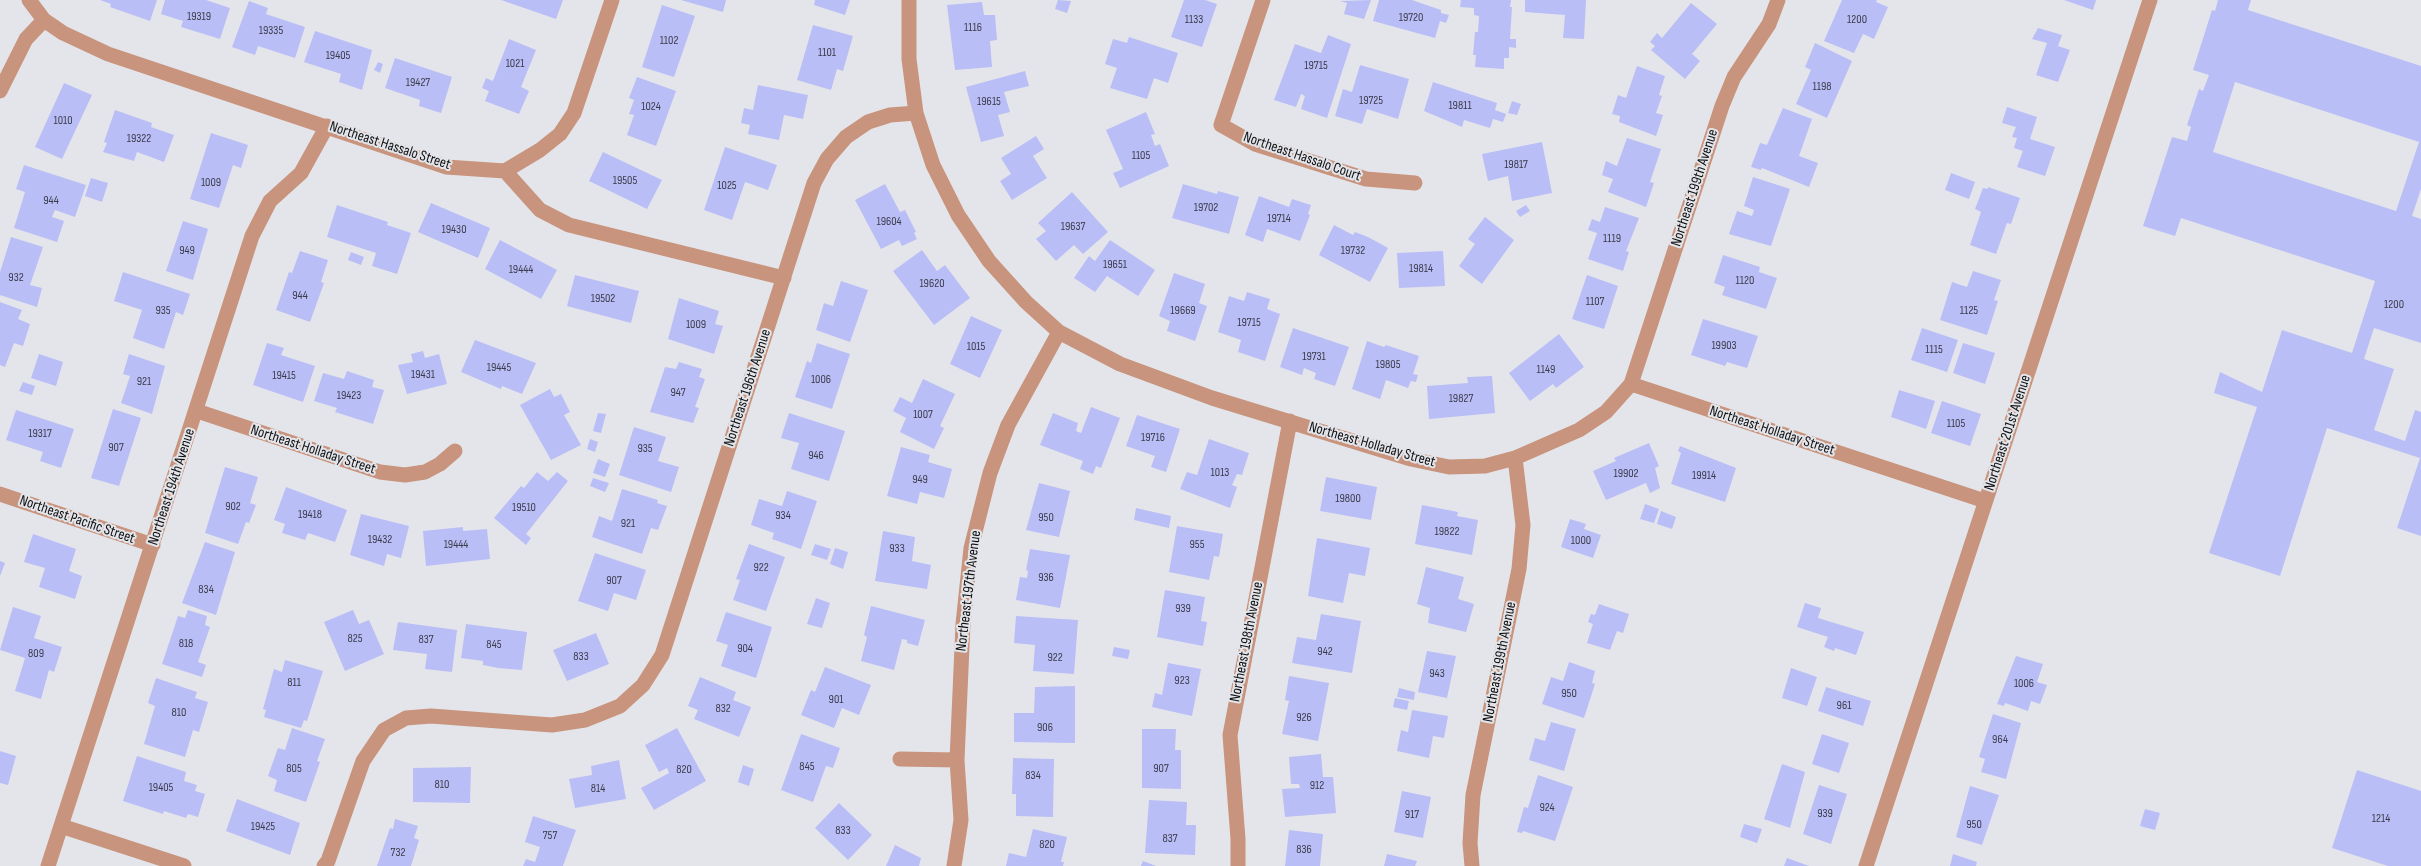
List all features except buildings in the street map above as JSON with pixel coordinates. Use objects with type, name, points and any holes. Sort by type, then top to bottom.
[{"type":"street","name":"Northeast Hassalo Street","points":[[29,0],[44,20],[63,34],[108,54],[446,167],[505,171]]},
{"type":"street","points":[[612,0],[574,113],[560,134],[540,150],[505,171],[540,210],[569,225],[784,278]]},
{"type":"street","points":[[909,0],[909,60],[916,113]]},
{"type":"street","name":"Northeast Hassalo Court","points":[[1263,0],[1221,125],[1255,144],[1366,179],[1415,183]]},
{"type":"street","name":"Northeast 199th Avenue","points":[[1631,384],[1722,106],[1734,76],[1770,24],[1778,0]]},
{"type":"street","name":"Northeast 201st Avenue","points":[[1866,866],[2150,0]]},
{"type":"street","points":[[0,91],[26,39],[44,20]]},
{"type":"street","name":"Northeast 196th Avenue","points":[[324,866],[328,861],[363,761],[384,730],[406,718],[431,716],[552,725],[585,720],[620,706],[642,685],[662,655],[814,183],[827,159],[846,137],[868,122],[890,115],[916,113]]},
{"type":"street","name":"Northeast Holladay Street","points":[[916,113],[933,165],[958,215],[989,261],[1026,302],[1059,332],[1145,375],[1411,458],[1449,467],[1485,466],[1515,458],[1579,430],[1606,412],[1631,384],[1985,501]]},
{"type":"street","name":"Northeast 194th Avenue","points":[[48,866],[197,411],[252,236],[270,201],[301,173],[327,126]]},
{"type":"street","name":"Northeast 197th Avenue","points":[[954,866],[961,820],[957,760],[963,624],[972,548],[990,473],[1008,426],[1059,332]]},
{"type":"street","name":"Northeast Holladay Street","points":[[197,411],[380,472],[405,475],[425,472],[440,464],[455,451]]},
{"type":"street","name":"Northeast 198th Avenue","points":[[1238,866],[1238,838],[1230,735],[1290,421]]},
{"type":"street","name":"Northeast 199th Avenue","points":[[1472,866],[1470,843],[1473,795],[1519,569],[1524,525],[1515,458]]},
{"type":"street","name":"Northeast Pacific Street","points":[[0,494],[153,545]]},
{"type":"street","points":[[900,759],[957,760]]},
{"type":"street","points":[[61,826],[184,866]]}]
